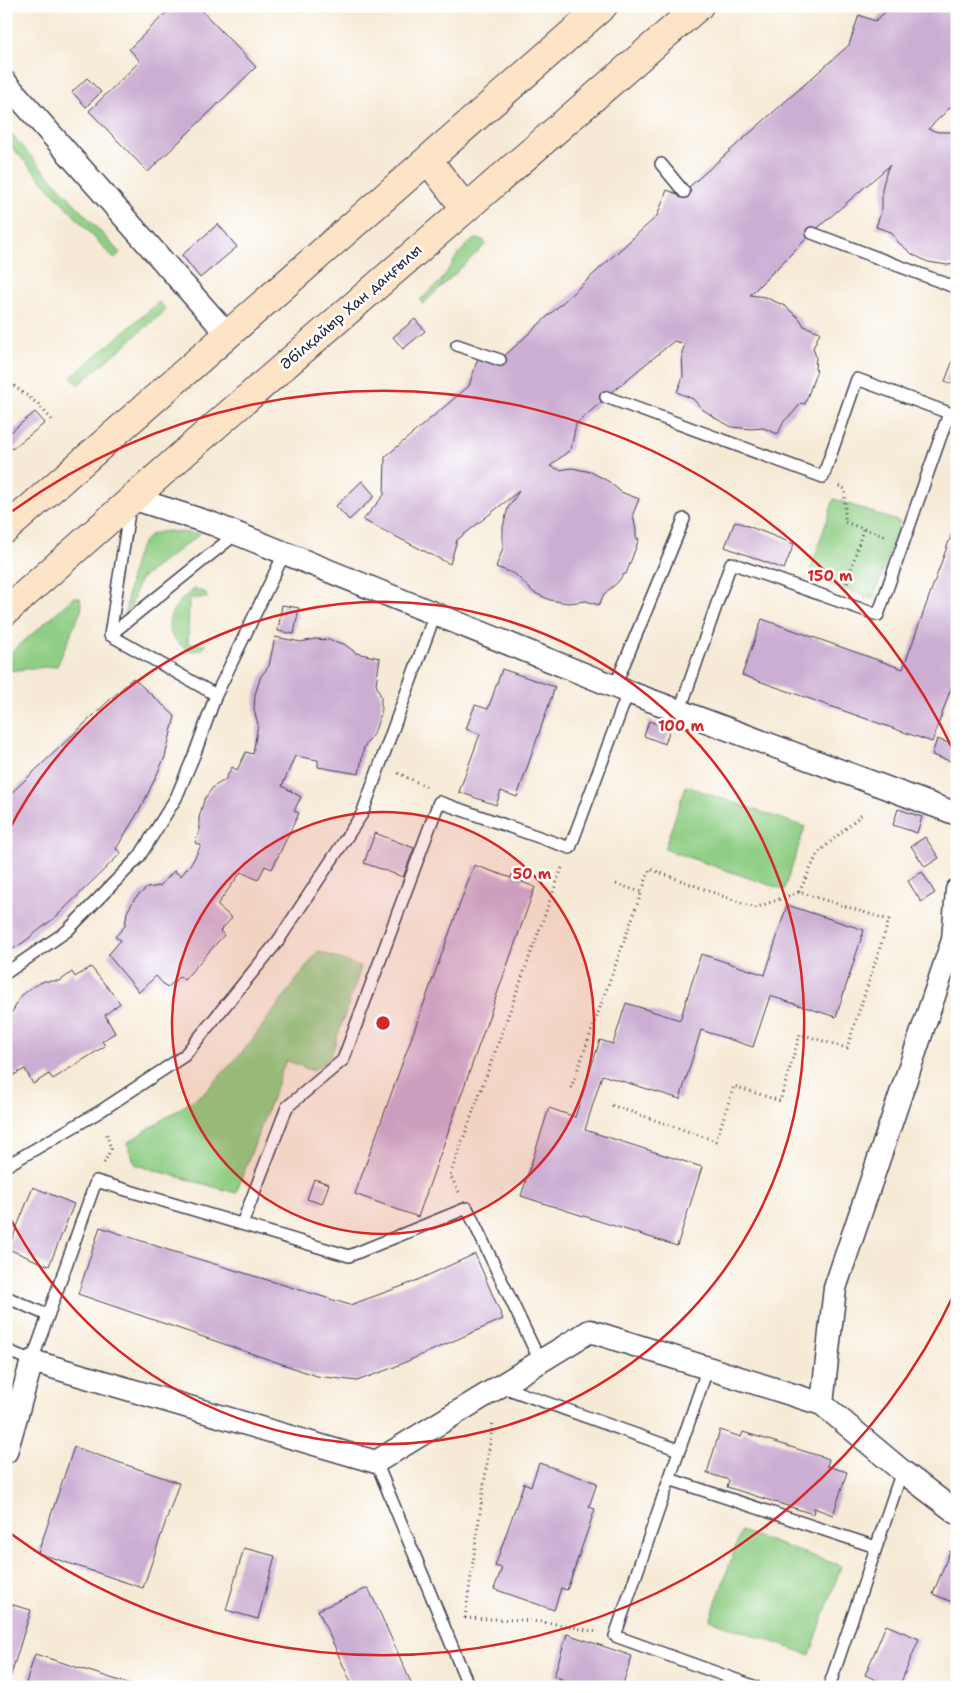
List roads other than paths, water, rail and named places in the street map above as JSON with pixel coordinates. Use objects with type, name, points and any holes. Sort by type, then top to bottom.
[{"type":"main road","points":[[6,528],[603,6]]},
{"type":"main road","name":"Әбілқайыр Хан даңғылы","points":[[6,611],[689,9]]},
{"type":"main road","points":[[428,160],[465,208]]},
{"type":"street","points":[[6,83],[228,335]]},
{"type":"street","points":[[132,498],[213,524],[622,689],[957,814]]},
{"type":"street","points":[[822,1404],[835,1288],[953,940],[957,890]]},
{"type":"street","points":[[6,1452],[32,1362],[376,1462],[590,1331],[822,1404],[902,1471],[957,1513]]},
{"type":"lane","points":[[661,164],[684,192]]},
{"type":"lane","points":[[812,233],[957,288]]},
{"type":"lane","points":[[457,345],[500,360]]},
{"type":"lane","points":[[606,397],[823,477],[857,379],[953,415],[903,543],[878,615],[731,563],[680,710]]},
{"type":"lane","points":[[110,635],[132,498]]},
{"type":"lane","points":[[242,1224],[287,1107],[343,1060],[439,802],[570,848],[622,689],[684,519]]},
{"type":"lane","points":[[110,635],[236,534]]},
{"type":"lane","points":[[6,973],[67,931],[139,857],[176,798],[216,695],[284,554]]},
{"type":"lane","points":[[6,1166],[100,1112],[184,1056],[278,941],[362,814],[435,614]]},
{"type":"lane","points":[[110,635],[216,695]]},
{"type":"lane","points":[[6,1350],[32,1362],[47,1315],[96,1181],[349,1256],[467,1208],[540,1361]]},
{"type":"lane","points":[[6,1297],[47,1315]]},
{"type":"lane","points":[[708,1367],[615,1636],[756,1687]]},
{"type":"lane","points":[[500,1386],[679,1450]]},
{"type":"lane","points":[[376,1462],[469,1687]]},
{"type":"lane","points":[[829,1687],[902,1471]]},
{"type":"lane","points":[[669,1479],[876,1547]]}]
